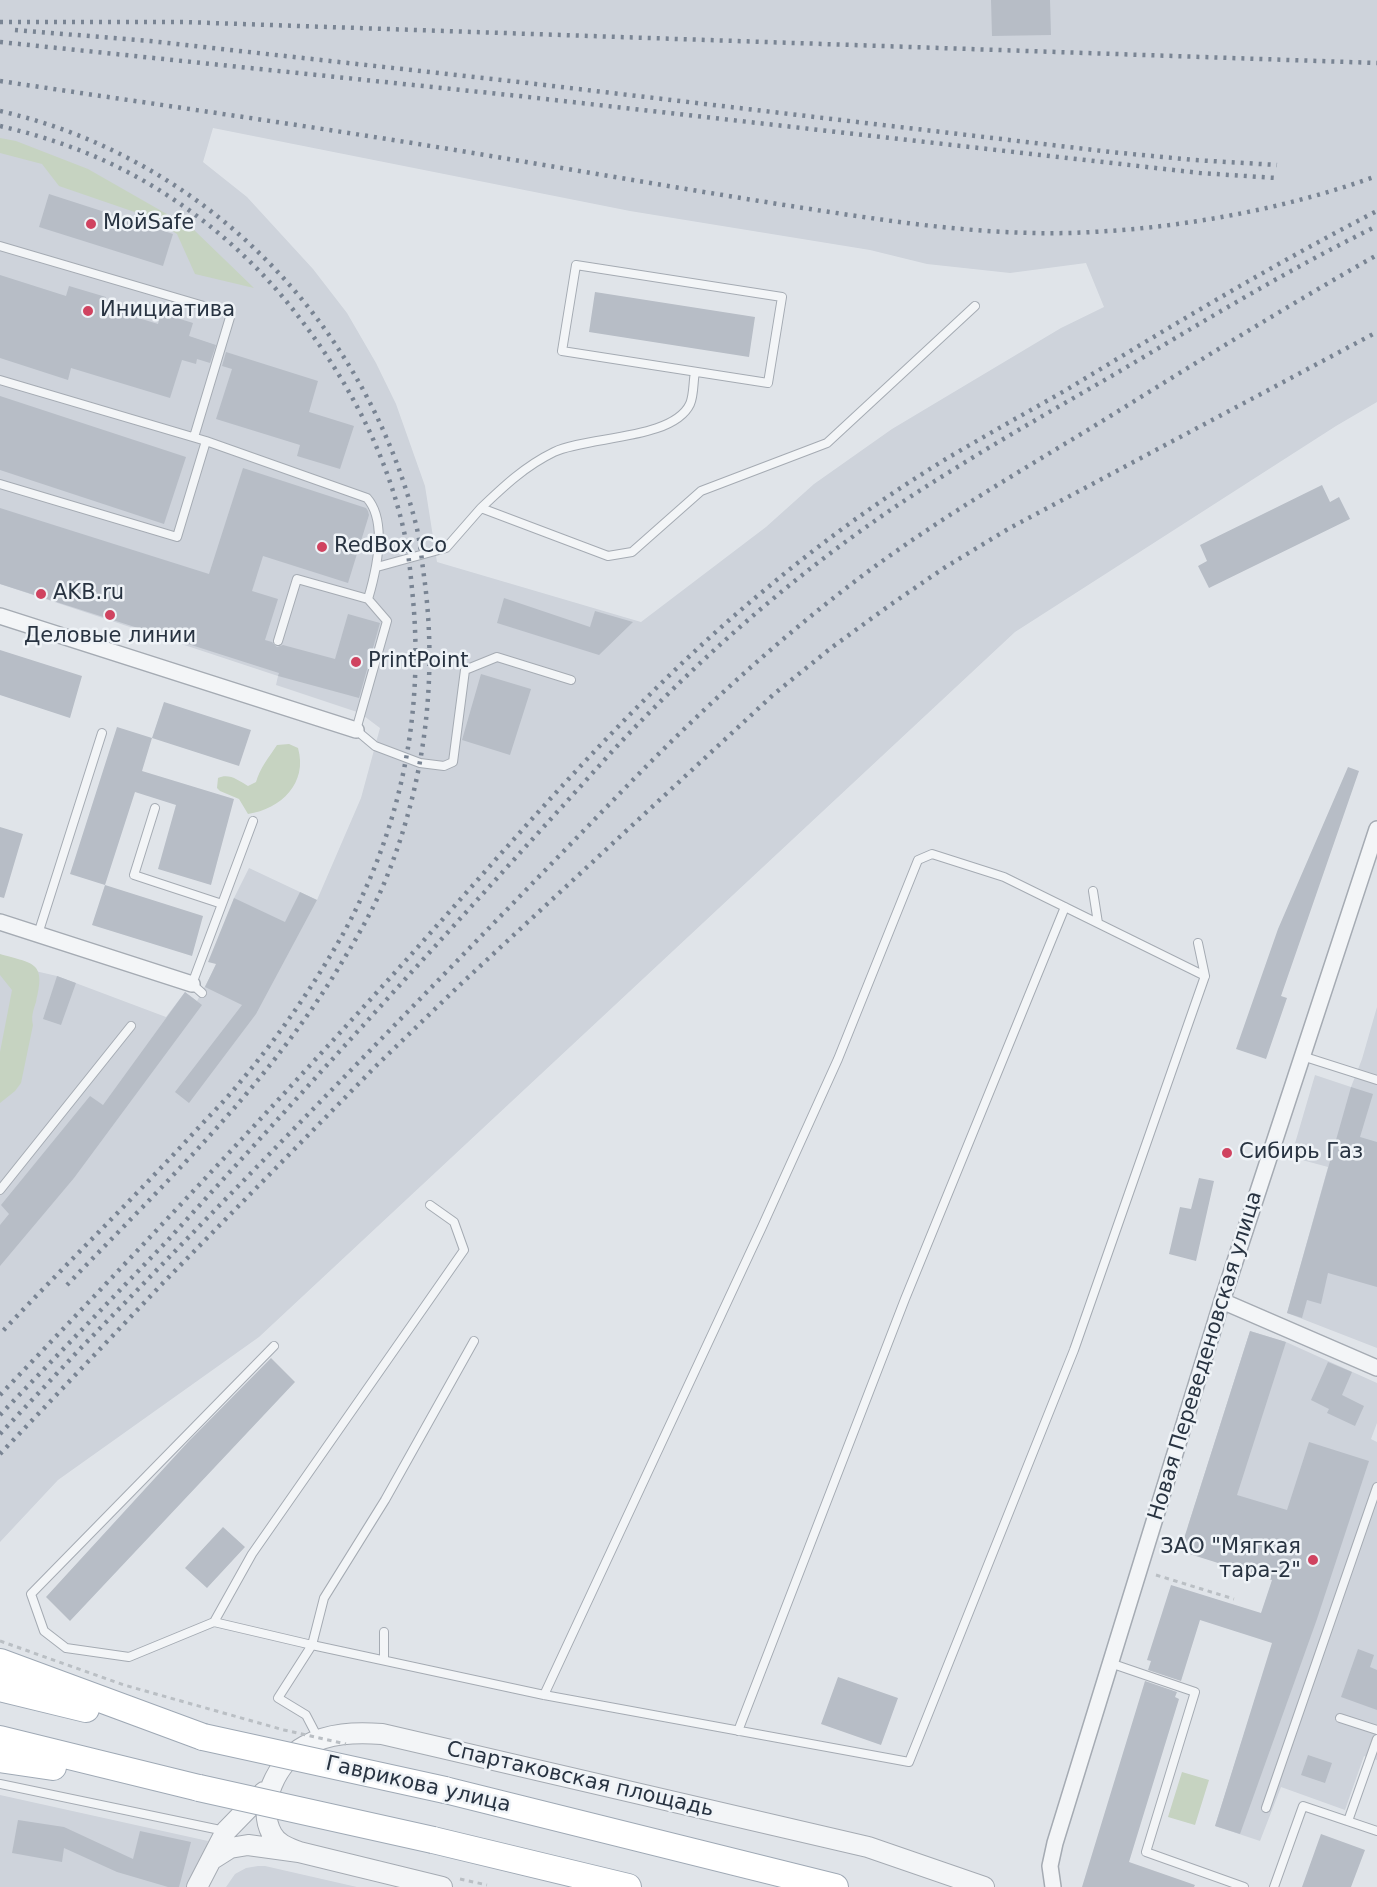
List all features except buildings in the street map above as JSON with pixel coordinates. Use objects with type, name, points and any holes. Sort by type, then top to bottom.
[{"type":"main road","points":[[0,1662],[203,1737]]},
{"type":"main road","name":"Гаврикова улица","points":[[0,1688],[203,1737],[445,1790],[835,1887]]},
{"type":"main road","points":[[0,1739],[199,1788],[433,1840],[628,1887]]},
{"type":"main road","points":[[0,1759],[199,1788]]},
{"type":"street","points":[[0,616],[356,730]]},
{"type":"street","name":"Новая Переведеновская улица","points":[[1053,1887],[1050,1866],[1055,1843],[1110,1663],[1222,1301],[1377,829]]},
{"type":"street","points":[[0,922],[197,988]]},
{"type":"street","points":[[1222,1301],[1377,1368]]},
{"type":"street","name":"Спартаковская площадь","points":[[299,1852],[283,1846],[273,1835],[267,1819],[271,1785],[289,1759],[302,1747],[318,1739],[345,1733],[382,1734],[868,1847],[984,1887]]},
{"type":"street","points":[[196,1887],[226,1832],[271,1785]]},
{"type":"street","name":"Спартаковская площадь","points":[[211,1860],[231,1848],[248,1845],[299,1852],[442,1887]]},
{"type":"lane","points":[[0,246],[231,314],[194,437]]},
{"type":"lane","points":[[576,265],[782,297],[768,383],[695,372],[562,351],[576,265]]},
{"type":"lane","points":[[481,508],[608,556],[632,552],[701,491],[827,443],[975,306]]},
{"type":"lane","points":[[377,567],[446,548],[481,508],[517,474],[555,451],[662,427],[681,417],[690,402],[695,372]]},
{"type":"lane","points":[[0,380],[194,437],[367,498],[374,506],[378,525],[377,567],[368,599]]},
{"type":"lane","points":[[0,484],[177,537],[206,441]]},
{"type":"lane","points":[[278,641],[297,579],[368,599],[387,621],[356,730],[375,746],[420,763],[444,766],[453,762],[465,670],[497,657],[571,680]]},
{"type":"lane","points":[[38,934],[102,733]]},
{"type":"lane","points":[[155,808],[134,875],[222,904]]},
{"type":"lane","points":[[197,988],[222,904],[253,821]]},
{"type":"lane","points":[[544,1695],[838,1059],[918,860],[932,854],[966,862],[1004,877],[1205,976]]},
{"type":"lane","points":[[1093,891],[1098,923]]},
{"type":"lane","points":[[738,1731],[905,1299],[1065,907]]},
{"type":"lane","points":[[274,1346],[31,1594],[44,1631],[66,1648],[129,1657],[214,1622],[544,1695],[909,1762],[1074,1350],[1205,976],[1198,943]]},
{"type":"lane","points":[[0,1191],[131,1026]]},
{"type":"lane","points":[[1302,1056],[1377,1080]]},
{"type":"lane","points":[[214,1622],[252,1554],[464,1250],[454,1222],[430,1205]]},
{"type":"lane","points":[[318,1739],[306,1715],[278,1698],[312,1645],[324,1598],[385,1500],[474,1341]]},
{"type":"lane","points":[[1266,1808],[1377,1487]]},
{"type":"lane","points":[[384,1632],[384,1660]]},
{"type":"lane","points":[[1110,1663],[1195,1692],[1146,1852],[1244,1887]]},
{"type":"lane","points":[[1340,1718],[1377,1730]]},
{"type":"lane","points":[[1348,1821],[1377,1739]]},
{"type":"lane","points":[[0,1784],[226,1832]]},
{"type":"lane","points":[[1274,1887],[1303,1806],[1377,1831]]},
{"type":"path","points":[[1172,1580],[1234,1599]]},
{"type":"path","points":[[0,1641],[124,1685],[284,1730],[352,1745]]},
{"type":"shaded area","points":[[0,0],[1377,0],[1377,402],[1015,632],[259,1337],[58,1480],[0,1542],[0,963],[57,976],[166,1017],[185,992],[197,1001],[218,962],[234,898],[249,868],[317,900],[361,798],[380,728],[360,713],[276,685],[278,676],[0,584]],"holes":[[[213,128],[630,211],[870,250],[927,264],[1010,273],[1086,263],[1104,307],[1061,328],[892,429],[814,484],[766,527],[641,622],[437,562],[425,486],[396,404],[376,363],[347,313],[313,269],[247,197],[203,162]]]},
{"type":"shaded area","points":[[1377,1007],[1377,1348],[1287,1313],[1328,1167],[1291,1157],[1315,1075],[1351,1087],[1362,1059]]},
{"type":"shaded area","points":[[1250,1331],[1286,1342],[1377,1383],[1377,1423],[1371,1439],[1377,1442],[1377,1760],[1364,1756],[1345,1810],[1281,1787],[1260,1841],[1215,1826],[1299,1561],[1188,1526]]},
{"type":"shaded area","points":[[0,1795],[208,1841],[186,1887],[0,1887]]},
{"type":"shaded area","points":[[258,1866],[357,1887],[226,1887],[235,1874],[246,1868]]},
{"type":"green space","points":[[0,138],[16,141],[88,169],[193,229],[254,288],[195,274],[177,234],[152,218],[59,186],[42,164],[0,153]]},
{"type":"green space","points":[[289,744],[298,748],[299,772],[295,783],[281,800],[260,811],[248,814],[239,799],[217,788],[218,778],[226,776],[248,786],[256,782],[262,767],[277,745]]},
{"type":"green space","points":[[0,954],[29,963],[35,967],[40,979],[21,1083],[0,1103],[0,1052],[12,990],[0,975]]},
{"type":"green space","points":[[1182,1772],[1209,1780],[1195,1825],[1168,1817]]},
{"type":"railway","points":[[0,22],[183,22],[1377,63]]},
{"type":"railway","points":[[15,30],[150,41],[519,82],[1111,152],[1277,165]]},
{"type":"railway","points":[[0,42],[519,96],[1200,173],[1276,178]]},
{"type":"railway","points":[[0,81],[390,140],[810,209],[971,230],[1068,233],[1186,223],[1264,209],[1377,176]]},
{"type":"railway","points":[[0,111],[74,133],[142,166],[206,207],[263,257],[313,313],[355,376],[389,444],[416,523],[428,610],[428,690],[425,730],[418,770],[397,848],[383,886],[367,919],[336,972],[277,1057],[210,1136],[67,1285]]},
{"type":"railway","points":[[0,126],[78,150],[146,182],[200,218],[225,238],[271,283],[291,307],[328,357],[344,384],[373,439],[385,468],[395,497],[406,543],[415,634],[415,679],[411,723],[394,810],[363,893],[332,953],[282,1028],[235,1088],[166,1163],[0,1334]]},
{"type":"railway","points":[[0,1395],[307,1068],[625,719],[718,630],[810,553],[854,520],[923,474],[1220,298],[1377,211]]},
{"type":"railway","points":[[0,1415],[168,1240],[619,744],[735,631],[818,563],[905,500],[1244,297],[1377,226]]},
{"type":"railway","points":[[0,1434],[627,786],[682,731],[767,653],[858,579],[943,519],[1233,340],[1377,255]]},
{"type":"railway","points":[[0,1454],[162,1284],[377,1065],[463,982],[774,694],[890,605],[944,568],[1008,529],[1377,332]]},
{"type":"place","name":"МойSafe","points":[[91,224]]},
{"type":"place","name":"Инициатива","points":[[88,311]]},
{"type":"place","name":"RedBox Co","points":[[322,547]]},
{"type":"place","name":"AKB.ru","points":[[41,594]]},
{"type":"place","name":"Деловые линии","points":[[110,615]]},
{"type":"place","name":"PrintPoint","points":[[356,662]]},
{"type":"place","name":"Сибирь Газ","points":[[1227,1153]]},
{"type":"place","name":"ЗАО \"Мягкая тара-2\"","points":[[1313,1560]]}]
